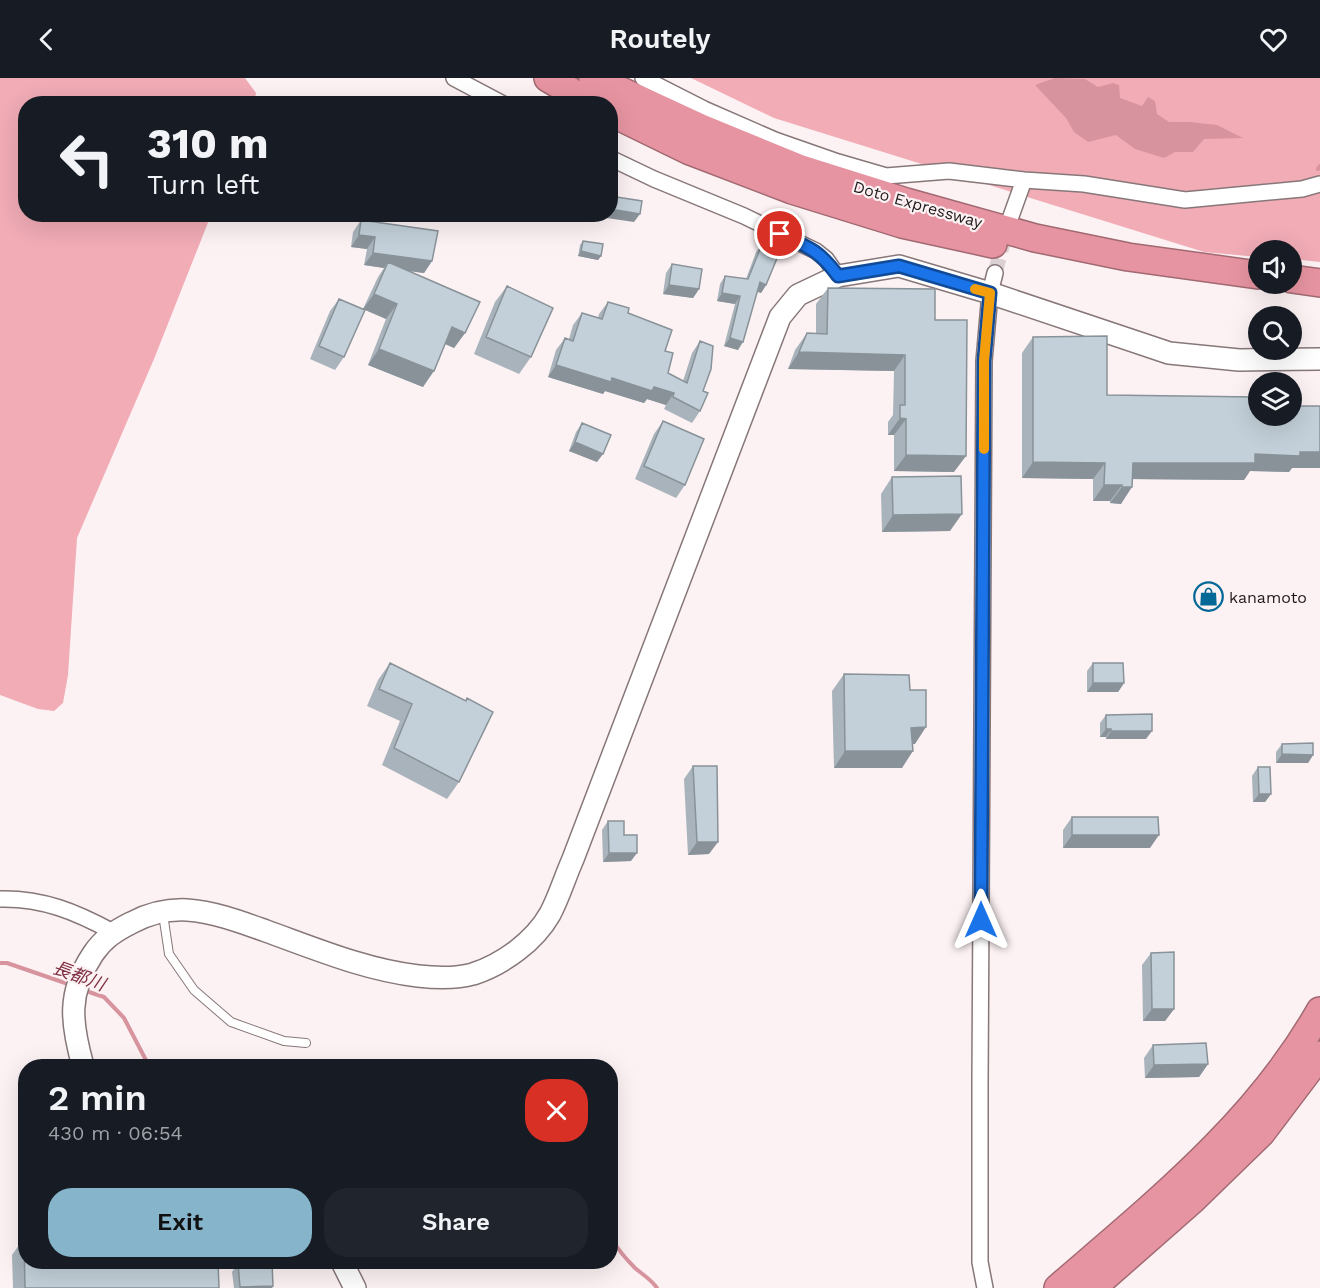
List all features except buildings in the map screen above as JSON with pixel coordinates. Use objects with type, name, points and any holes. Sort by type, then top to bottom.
[{"type":"highway","points":[[548,78],[578,96]]},
{"type":"highway","name":"Doto Expressway","points":[[593,78],[700,128],[801,169],[906,202],[1035,238],[1128,256],[1248,274]]},
{"type":"highway","name":"Doto Expressway","points":[[618,116],[690,151],[792,190],[902,224],[1034,253],[1130,269],[1248,280]]},
{"type":"highway","points":[[1302,282],[1320,284]]},
{"type":"highway","points":[[1058,1288],[1178,1185],[1243,1118],[1302,1043],[1320,1011]]},
{"type":"highway","points":[[1092,1288],[1192,1200],[1261,1132],[1320,1055]]},
{"type":"street","points":[[454,78],[488,96]]},
{"type":"street","points":[[643,78],[704,110],[775,140],[886,176],[949,171],[1084,184],[1185,200],[1302,189],[1320,184]]},
{"type":"street","points":[[618,162],[744,216],[816,251],[826,259],[838,276]]},
{"type":"street","points":[[1010,219],[1024,180]]},
{"type":"street","points":[[80,1059],[74,1035],[74,993],[85,966],[98,947],[113,932],[150,913],[187,910],[226,917],[363,965],[406,975],[444,978],[472,974],[510,956],[532,938],[549,915],[573,860],[780,317],[798,295],[838,276],[899,266],[992,283],[1169,353],[1239,360],[1320,359]]},
{"type":"street","points":[[985,1288],[980,1262],[984,361],[992,283]]},
{"type":"street","points":[[0,899],[20,899],[60,907],[113,932]]},
{"type":"street","points":[[346,1269],[355,1288]]},
{"type":"lane","points":[[162,912],[169,954],[194,990],[231,1022],[284,1041],[306,1043]]},
{"type":"shaded area","points":[[0,78],[245,78],[256,93],[255,96],[18,96],[18,222],[208,222],[154,359],[77,538],[68,675],[63,703],[54,711],[38,709],[0,695]]},
{"type":"shaded area","points":[[691,78],[1320,78],[1320,262],[1302,260],[1302,240],[1248,240],[1248,256],[1204,252],[774,118]]},
{"type":"shaded area","points":[[1055,78],[1085,79],[1098,87],[1113,83],[1119,85],[1120,98],[1142,106],[1148,97],[1155,101],[1157,114],[1169,122],[1217,125],[1243,138],[1204,139],[1193,152],[1175,152],[1164,158],[1135,149],[1116,135],[1088,142],[1074,132],[1066,118],[1035,85]]},
{"type":"waterway","name":"長都川","points":[[0,963],[7,963],[71,985]]},
{"type":"waterway","name":"長都川","points":[[83,990],[104,997],[124,1018],[145,1059]]},
{"type":"waterway","name":"長都川","points":[[618,1249],[657,1288]]},
{"type":"tunnel","points":[[995,273],[1005,236]]},
{"type":"slow traffic","points":[[975,289],[990,293],[984,361],[984,449]]},
{"type":"place","name":"kanamoto","points":[[1208,597]]},
{"type":"route","points":[[780,234],[816,251],[826,259],[838,276],[899,266],[990,293],[984,361],[981,920]]}]
